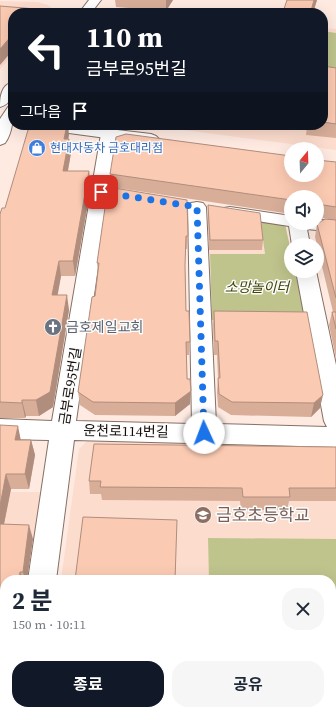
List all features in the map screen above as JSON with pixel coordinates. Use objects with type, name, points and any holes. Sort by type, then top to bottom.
[{"type":"street","points":[[89,8],[95,0]]},
{"type":"street","points":[[0,103],[8,93]]},
{"type":"street","points":[[0,140],[8,118]]},
{"type":"street","points":[[78,130],[163,141]]},
{"type":"street","name":"금부로95번길","points":[[43,575],[63,430],[108,193],[109,134]]},
{"type":"street","points":[[204,433],[190,206],[284,220]]},
{"type":"street","points":[[324,225],[336,227]]},
{"type":"street","points":[[307,278],[336,421]]},
{"type":"street","name":"운천로114번길","points":[[0,429],[336,437]]},
{"type":"shaded area","points":[[0,1],[38,2],[48,5],[52,8],[8,8],[8,60],[0,69]]},
{"type":"shaded area","points":[[328,28],[336,29],[336,150],[324,148],[324,142],[284,143],[184,130],[328,130]]},
{"type":"shaded area","points":[[208,231],[262,232],[265,254],[210,254]]},
{"type":"shaded area","name":"금호초등학교","points":[[88,440],[336,445],[336,575],[62,575],[79,449]]},
{"type":"shaded area","points":[[0,492],[41,492],[32,575],[0,575]]},
{"type":"green space","points":[[328,32],[336,33],[336,75],[328,74]]},
{"type":"green space","name":"소망놀이터","points":[[260,220],[284,224],[284,230],[286,230],[288,238],[284,238],[284,278],[297,278],[306,322],[212,320],[210,254],[265,254]]},
{"type":"green space","points":[[208,538],[336,539],[336,575],[209,575]]},
{"type":"building","points":[[287,0],[314,0],[312,8],[284,8]]},
{"type":"building","points":[[0,6],[24,8],[8,8],[8,40],[0,49]]},
{"type":"building","points":[[328,67],[336,68],[336,124],[328,123]]},
{"type":"building","points":[[28,130],[66,130],[64,139],[69,139],[63,171],[89,171],[73,261],[59,261],[52,295],[67,295],[50,392],[36,400],[22,400],[22,403],[0,402],[0,214],[2,208],[5,208]]},
{"type":"building","points":[[126,134],[284,155],[284,182],[324,182],[324,161],[336,162],[336,207],[324,205],[324,190],[284,190],[284,199],[110,174],[116,137]]},
{"type":"building","points":[[108,187],[187,200],[188,236],[186,236],[185,266],[186,311],[189,311],[190,342],[186,342],[187,379],[190,379],[191,391],[175,403],[93,402],[78,392],[92,297],[95,296],[99,263],[97,263]]},
{"type":"building","points":[[208,205],[260,213],[263,240],[210,240]]},
{"type":"building","points":[[324,220],[336,220],[336,298],[324,251],[324,238],[321,238],[319,230],[324,230]]},
{"type":"building","points":[[214,311],[307,312],[323,395],[314,403],[232,402],[219,394],[218,378],[220,378],[218,341],[215,341]]},
{"type":"building","points":[[332,312],[336,312],[336,329]]},
{"type":"building","points":[[0,425],[18,426],[15,440],[31,440],[25,474],[6,474],[0,506]]},
{"type":"building","points":[[94,444],[336,447],[336,488],[289,488],[290,497],[243,497],[242,488],[100,487],[101,481],[89,481]]},
{"type":"building","points":[[83,517],[177,520],[175,575],[76,575]]},
{"type":"building","points":[[0,524],[29,525],[23,572],[20,572],[20,575],[0,575]]},
{"type":"place","name":"현대자동차 금호대리점","points":[[37,148]]},
{"type":"place","name":"금호제일교회","points":[[53,327]]},
{"type":"place","name":"금호초등학교","points":[[203,515]]},
{"type":"route","points":[[101,192],[197,207],[199,316],[204,433]]}]
